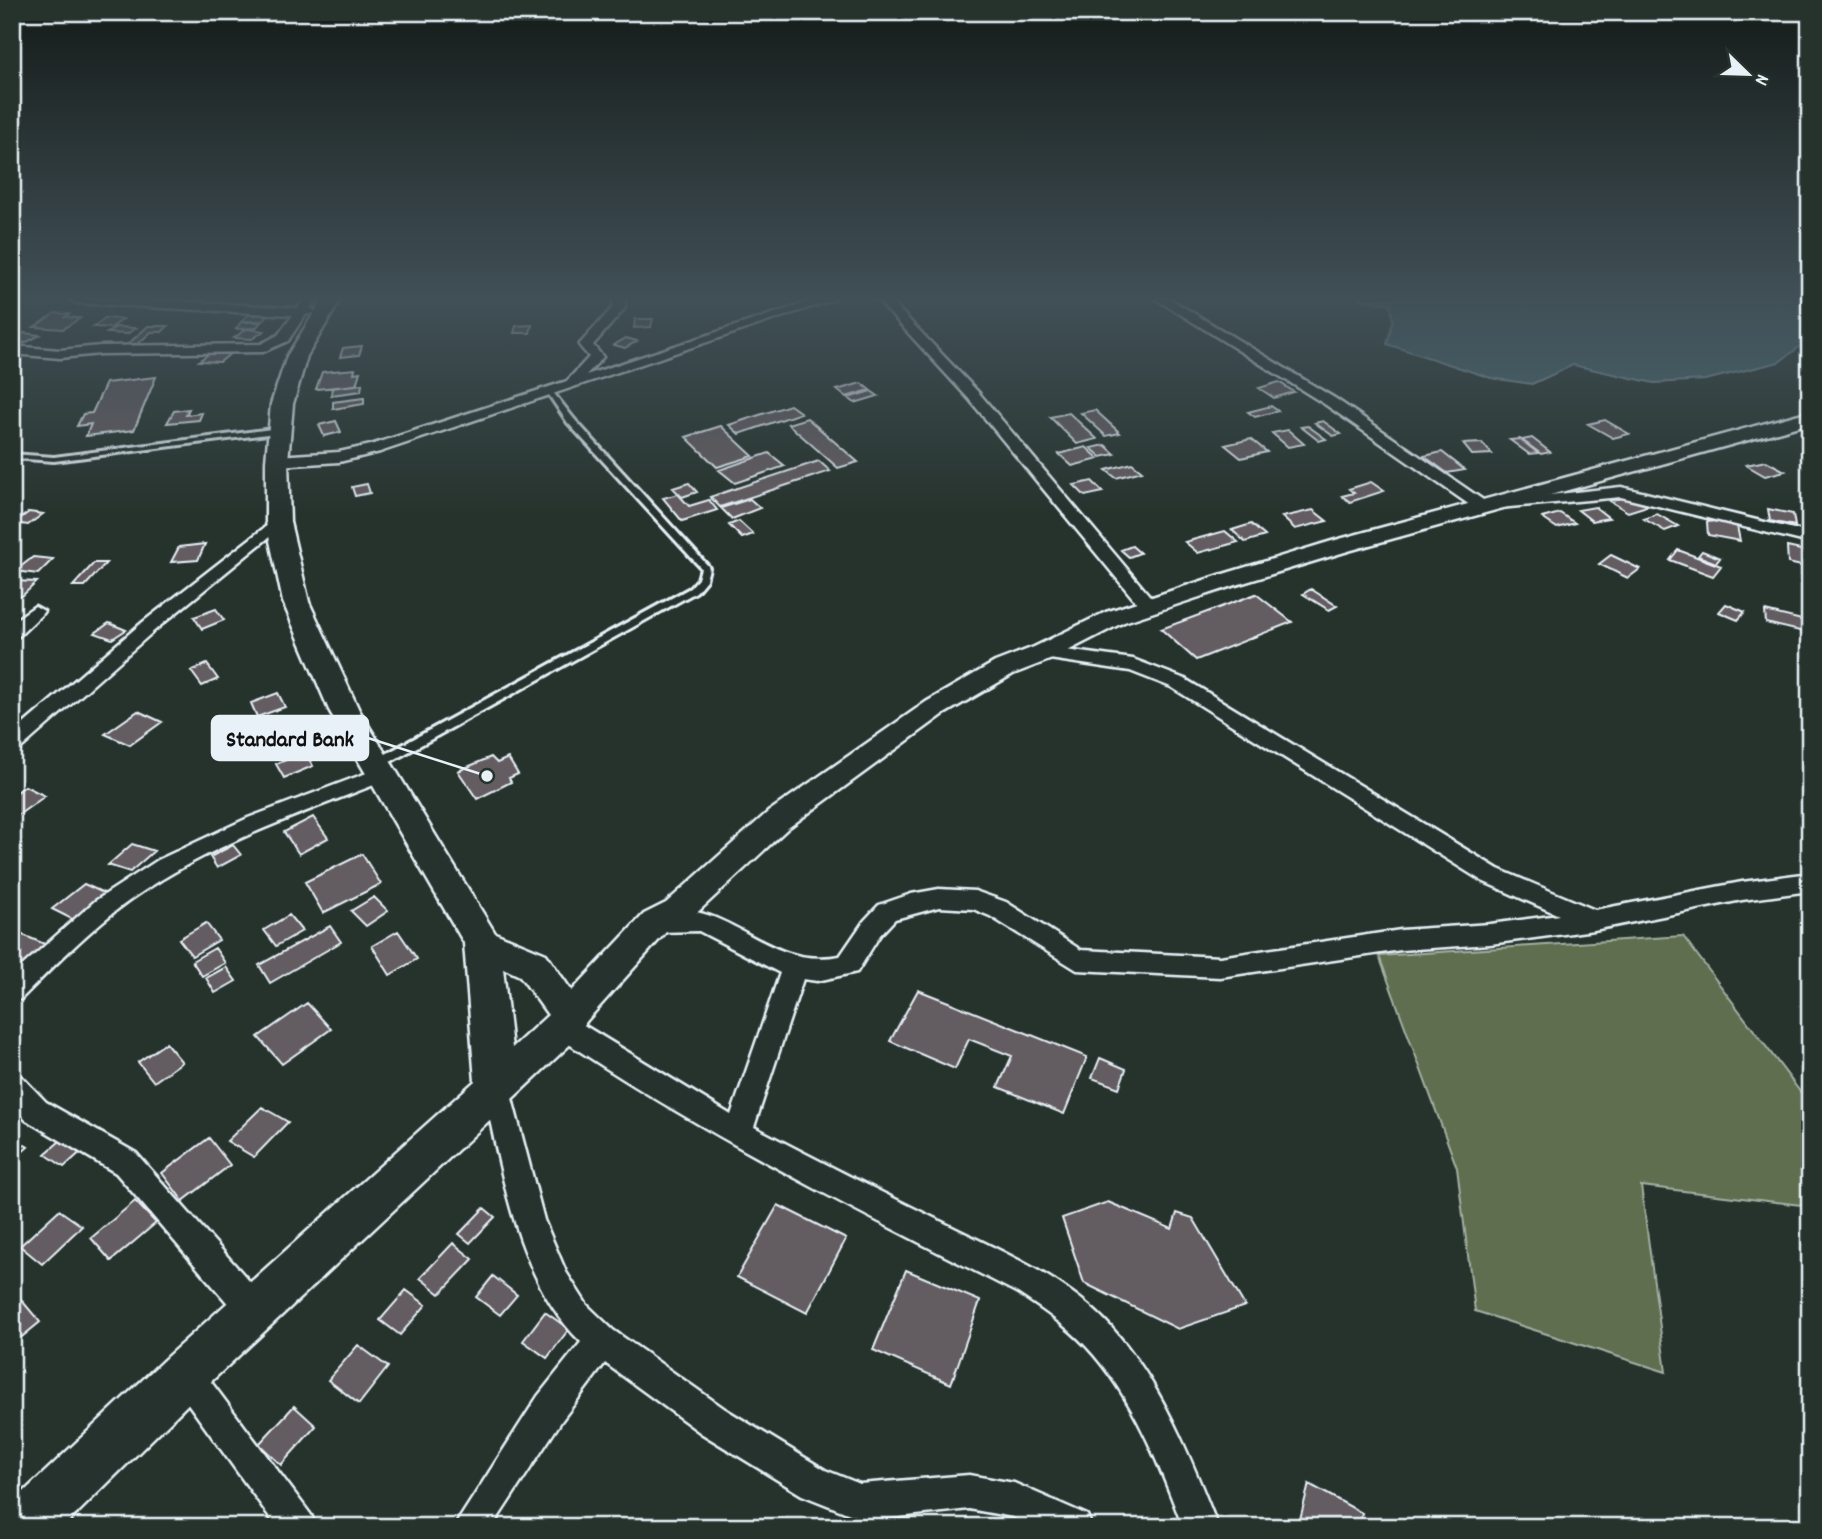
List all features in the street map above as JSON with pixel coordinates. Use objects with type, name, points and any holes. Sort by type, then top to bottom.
[{"type":"main road","points":[[292,371],[282,404],[277,461],[278,522],[296,603],[344,710],[377,770],[455,893],[482,943],[496,1087]]},
{"type":"main road","points":[[25,1527],[186,1373],[566,1021],[533,965],[482,943]]},
{"type":"street","points":[[569,385],[583,371]]},
{"type":"street","points":[[277,461],[339,457],[375,449],[612,371]]},
{"type":"street","points":[[950,371],[1148,605]]},
{"type":"street","points":[[1280,371],[1331,402],[1483,507],[1621,492],[1810,538]]},
{"type":"street","points":[[1201,1527],[1160,1431],[1124,1371],[1078,1317],[1029,1282],[739,1132],[618,1065],[566,1021],[655,923],[677,912],[778,820],[863,757],[978,680],[1043,653],[1115,617],[1148,605],[1340,545],[1810,417]]},
{"type":"street","points":[[12,744],[149,626],[278,522]]},
{"type":"street","points":[[12,632],[35,611]]},
{"type":"street","points":[[1043,653],[1133,665],[1178,682],[1490,875],[1594,920]]},
{"type":"street","points":[[12,991],[70,936],[136,884],[191,853],[377,770]]},
{"type":"street","points":[[655,923],[702,920],[776,961],[817,971],[848,965],[872,928],[887,912],[911,903],[939,898],[975,900],[998,909],[1077,960],[1220,967],[1401,940],[1490,934],[1594,920],[1742,891],[1810,883]]},
{"type":"street","points":[[739,1132],[795,967]]},
{"type":"street","points":[[12,1086],[36,1111],[126,1163],[254,1310]]},
{"type":"street","points":[[496,1087],[534,1233],[555,1283],[576,1315],[602,1341],[713,1421],[814,1483],[860,1501],[890,1501],[970,1492],[1014,1500],[1063,1524]]},
{"type":"street","points":[[471,1527],[550,1408],[602,1341]]},
{"type":"street","points":[[186,1373],[299,1527]]},
{"type":"lane","points":[[377,770],[693,590],[702,580],[705,568],[571,421],[550,391]]},
{"type":"lane","points":[[12,456],[54,459],[280,430]]},
{"type":"green space","points":[[1683,936],[1810,1105],[1810,1206],[1641,1186],[1666,1372],[1475,1311],[1457,1168],[1379,956]]},
{"type":"water","points":[[1469,371],[1560,371],[1532,384],[1491,378]]},
{"type":"water","points":[[1599,371],[1743,371],[1705,380],[1654,383]]},
{"type":"building","points":[[322,372],[360,372],[356,385],[316,389]]},
{"type":"building","points":[[156,377],[134,430],[86,436],[91,424],[77,426],[83,414],[92,413],[106,383]]},
{"type":"building","points":[[1279,382],[1294,392],[1274,398],[1259,388]]},
{"type":"building","points":[[861,383],[870,390],[846,397],[837,390]]},
{"type":"building","points":[[362,384],[361,391],[331,395],[332,388]]},
{"type":"building","points":[[871,391],[878,396],[855,403],[848,398]]},
{"type":"building","points":[[364,398],[364,404],[333,409],[333,402]]},
{"type":"building","points":[[790,405],[801,413],[739,434],[729,425]]},
{"type":"building","points":[[1271,406],[1278,411],[1255,417],[1248,412]]},
{"type":"building","points":[[189,409],[186,415],[202,413],[199,420],[167,423],[174,411]]},
{"type":"building","points":[[1095,410],[1120,433],[1106,436],[1081,413]]},
{"type":"building","points":[[1069,413],[1097,439],[1077,444],[1050,417]]},
{"type":"building","points":[[807,418],[858,462],[838,468],[788,424]]},
{"type":"building","points":[[1605,420],[1629,434],[1613,438],[1588,424]]},
{"type":"building","points":[[336,421],[341,432],[324,436],[319,425]]},
{"type":"building","points":[[1323,421],[1341,434],[1333,436],[1315,423]]},
{"type":"building","points":[[721,426],[753,456],[717,467],[686,437]]},
{"type":"building","points":[[1308,426],[1326,439],[1319,441],[1301,427]]},
{"type":"building","points":[[1288,430],[1304,444],[1288,447],[1272,433]]},
{"type":"building","points":[[1532,438],[1550,452],[1541,454],[1522,440]]},
{"type":"building","points":[[1251,439],[1267,452],[1241,458],[1225,445]]},
{"type":"building","points":[[1520,439],[1538,453],[1529,454],[1510,440]]},
{"type":"building","points":[[1482,443],[1492,454],[1472,455],[1463,444]]},
{"type":"building","points":[[1105,445],[1115,454],[1101,457],[1091,448]]},
{"type":"building","points":[[1086,447],[1099,459],[1072,466],[1059,454]]},
{"type":"building","points":[[1442,452],[1465,470],[1447,473],[1424,456]]},
{"type":"building","points":[[769,453],[785,466],[735,483],[719,470]]},
{"type":"building","points":[[819,461],[830,471],[720,507],[710,497]]},
{"type":"building","points":[[1766,461],[1785,471],[1765,476],[1746,465]]},
{"type":"building","points":[[1132,463],[1142,471],[1116,478],[1106,470]]},
{"type":"building","points":[[1092,481],[1103,492],[1085,496],[1074,485]]},
{"type":"building","points":[[1371,482],[1384,491],[1350,502],[1342,496],[1354,493],[1349,489]]},
{"type":"building","points":[[689,483],[697,492],[682,497],[673,488]]},
{"type":"building","points":[[367,484],[370,493],[355,496],[352,487]]},
{"type":"building","points":[[678,494],[689,506],[709,500],[717,510],[682,521],[663,498]]},
{"type":"building","points":[[1629,495],[1647,506],[1628,512],[1610,501]]},
{"type":"building","points":[[750,499],[760,508],[732,519],[721,508]]},
{"type":"building","points":[[1595,507],[1609,518],[1592,521],[1578,510]]},
{"type":"building","points":[[1768,509],[1793,514],[1795,526],[1770,521]]},
{"type":"building","points":[[1313,510],[1327,521],[1295,529],[1282,517]]},
{"type":"building","points":[[29,512],[43,514],[28,525],[14,523]]},
{"type":"building","points":[[1560,513],[1575,523],[1557,528],[1542,518]]},
{"type":"building","points":[[1657,514],[1678,526],[1665,531],[1644,519]]},
{"type":"building","points":[[739,521],[753,534],[742,538],[729,525]]},
{"type":"building","points":[[1716,521],[1737,526],[1740,541],[1708,535],[1707,522]]},
{"type":"building","points":[[1251,524],[1265,536],[1245,542],[1232,530]]},
{"type":"building","points":[[1225,531],[1238,542],[1198,553],[1185,542]]},
{"type":"building","points":[[205,544],[198,560],[171,562],[179,547]]},
{"type":"building","points":[[1132,546],[1140,553],[1129,557],[1121,550]]},
{"type":"building","points":[[1787,547],[1810,552],[1810,568],[1788,563]]},
{"type":"building","points":[[1678,550],[1721,566],[1713,576],[1670,560]]},
{"type":"building","points":[[1702,551],[1720,558],[1716,563],[1698,556]]},
{"type":"building","points":[[1611,555],[1640,569],[1628,578],[1599,564]]},
{"type":"building","points":[[33,557],[53,559],[38,574],[15,571]]},
{"type":"building","points":[[94,563],[106,563],[85,586],[73,586]]},
{"type":"building","points":[[12,581],[37,582],[22,596],[12,595]]},
{"type":"building","points":[[1311,589],[1337,606],[1329,610],[1303,594]]},
{"type":"building","points":[[1256,594],[1292,622],[1196,660],[1161,629]]},
{"type":"building","points":[[1726,604],[1745,612],[1738,620],[1719,612]]},
{"type":"building","points":[[216,609],[224,620],[202,629],[194,617]]},
{"type":"building","points":[[1765,611],[1802,620],[1804,632],[1766,623]]},
{"type":"building","points":[[109,623],[126,630],[112,639],[95,633]]},
{"type":"building","points":[[207,664],[218,679],[202,686],[191,671]]},
{"type":"building","points":[[278,693],[285,707],[257,717],[251,703]]},
{"type":"building","points":[[138,711],[162,722],[130,745],[105,734]]},
{"type":"building","points":[[305,752],[313,766],[284,778],[276,764]]},
{"type":"building","points":[[491,757],[497,763],[508,758],[518,774],[509,778],[511,782],[477,799],[458,771]]},
{"type":"building","points":[[25,786],[45,796],[14,818],[12,796]]},
{"type":"building","points":[[313,817],[328,838],[299,854],[284,832]]},
{"type":"building","points":[[132,844],[154,851],[130,872],[108,865]]},
{"type":"building","points":[[233,845],[241,855],[217,868],[210,857]]},
{"type":"building","points":[[362,854],[381,884],[323,913],[305,882]]},
{"type":"building","points":[[84,884],[106,894],[74,920],[52,909]]},
{"type":"building","points":[[374,897],[388,911],[366,926],[351,911]]},
{"type":"building","points":[[289,915],[302,931],[276,946],[264,930]]},
{"type":"building","points":[[206,923],[219,940],[192,956],[179,939]]},
{"type":"building","points":[[330,926],[341,942],[270,983],[259,965]]},
{"type":"building","points":[[398,931],[417,959],[390,975],[372,946]]},
{"type":"building","points":[[23,935],[47,945],[14,973],[12,943]]},
{"type":"building","points":[[215,948],[225,963],[202,976],[192,961]]},
{"type":"building","points":[[226,967],[236,981],[215,993],[206,978]]},
{"type":"building","points":[[918,990],[1087,1057],[1064,1114],[998,1087],[1012,1056],[969,1039],[955,1069],[890,1041]]},
{"type":"building","points":[[307,1003],[331,1029],[282,1064],[258,1037]]},
{"type":"building","points":[[166,1043],[182,1062],[154,1082],[138,1062]]},
{"type":"building","points":[[1100,1058],[1126,1069],[1119,1088],[1092,1078]]},
{"type":"building","points":[[262,1107],[288,1122],[254,1157],[227,1141]]},
{"type":"building","points":[[67,1135],[85,1148],[64,1167],[45,1154]]},
{"type":"building","points":[[12,1137],[28,1147],[12,1161]]},
{"type":"building","points":[[209,1138],[230,1165],[183,1201],[162,1173]]},
{"type":"building","points":[[135,1201],[156,1223],[111,1261],[91,1238]]},
{"type":"building","points":[[1108,1202],[1172,1229],[1177,1213],[1193,1218],[1245,1306],[1178,1329],[1084,1283],[1062,1218]]},
{"type":"building","points":[[778,1205],[846,1239],[807,1313],[737,1277]]},
{"type":"building","points":[[484,1208],[495,1217],[470,1243],[459,1234]]},
{"type":"building","points":[[59,1210],[82,1226],[42,1264],[20,1246]]},
{"type":"building","points":[[453,1243],[473,1259],[440,1294],[420,1278]]},
{"type":"building","points":[[906,1270],[980,1301],[951,1384],[873,1350]]},
{"type":"building","points":[[493,1276],[517,1295],[500,1315],[476,1297]]},
{"type":"building","points":[[406,1290],[426,1305],[400,1335],[380,1320]]},
{"type":"building","points":[[18,1296],[40,1322],[12,1345],[12,1301]]},
{"type":"building","points":[[545,1312],[569,1329],[547,1358],[523,1341]]},
{"type":"building","points":[[358,1345],[388,1367],[359,1404],[328,1380]]},
{"type":"building","points":[[294,1406],[316,1426],[281,1465],[259,1444]]},
{"type":"building","points":[[1309,1484],[1362,1513],[1359,1527],[1298,1527]]},
{"type":"place","name":"Standard Bank","points":[[487,776]]}]
